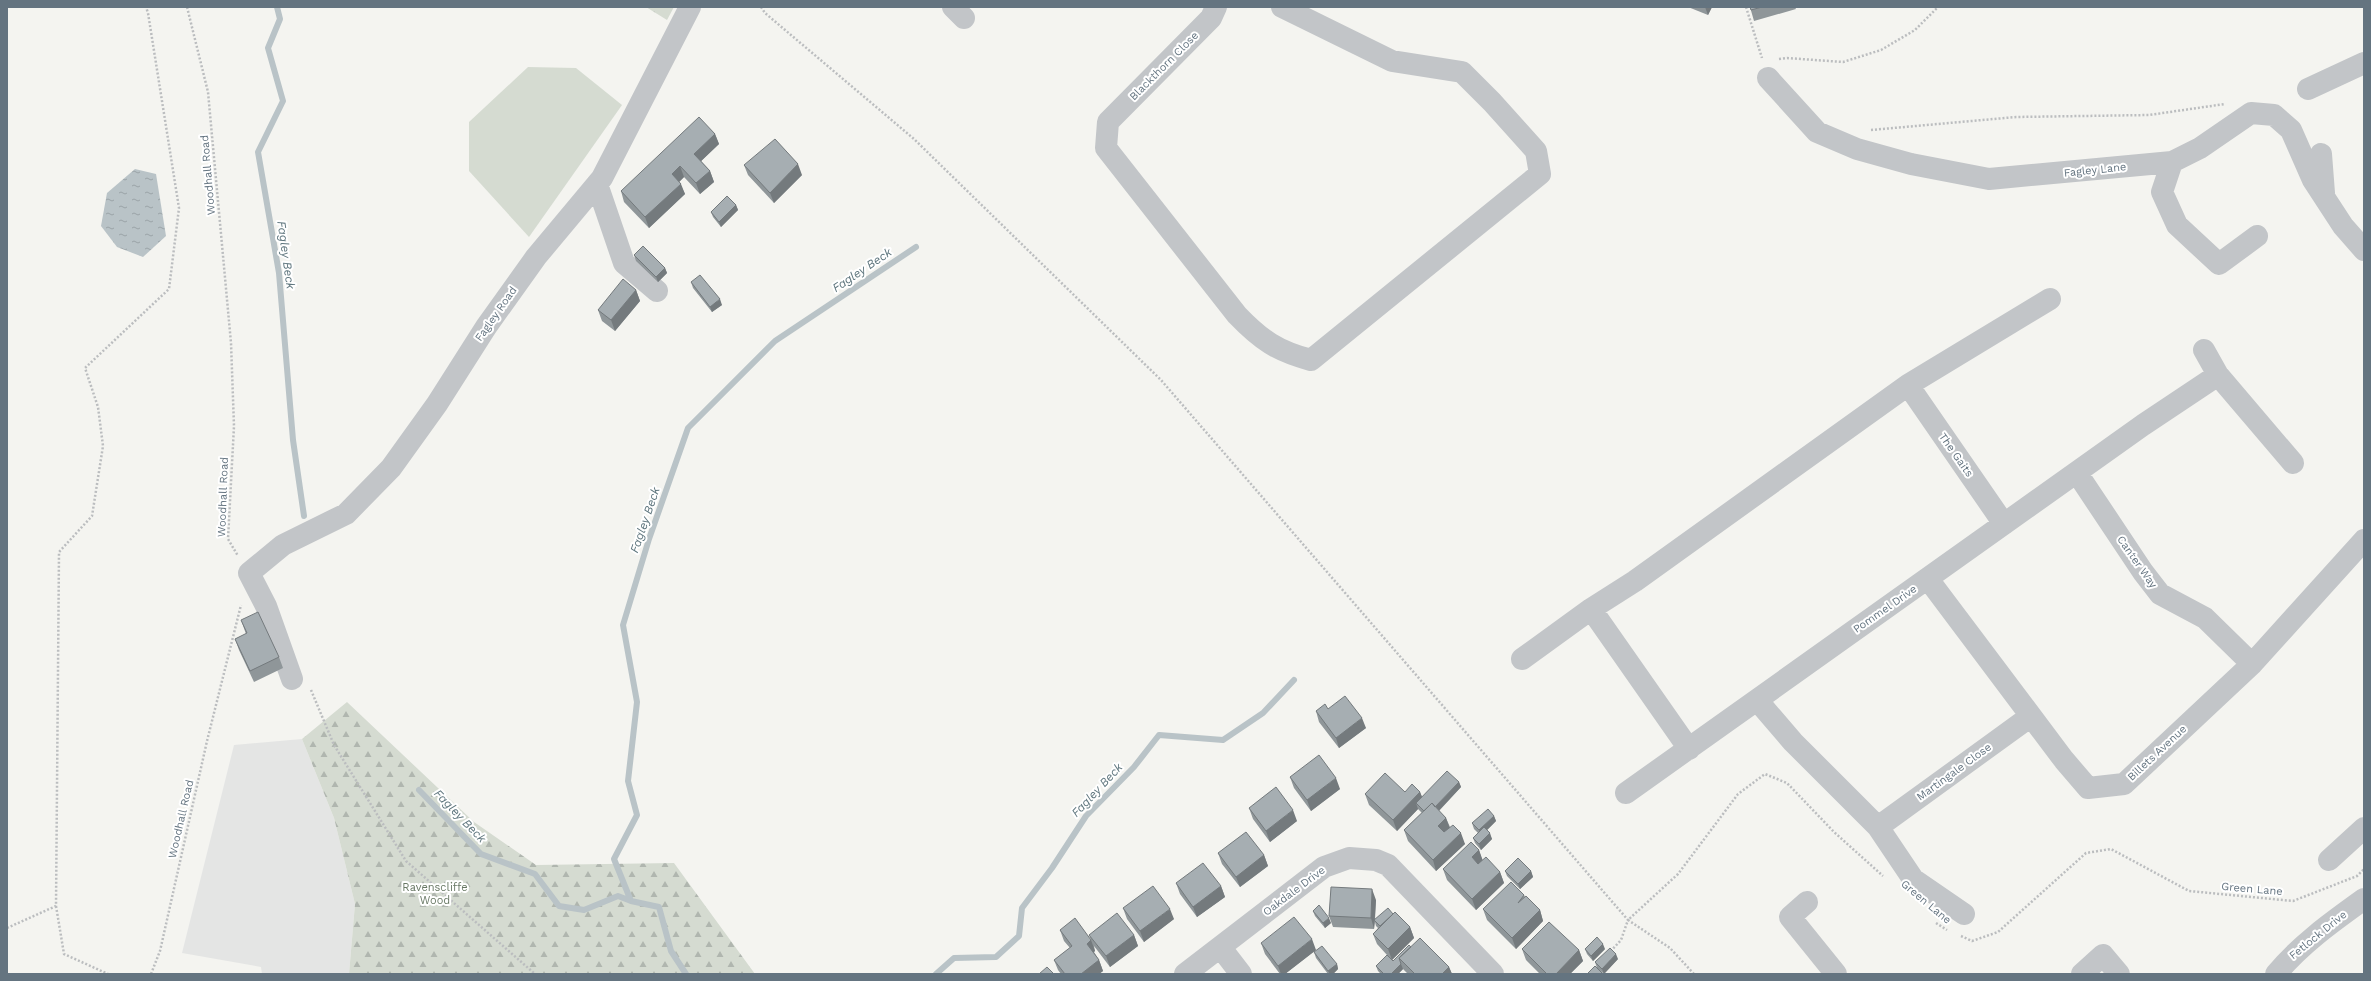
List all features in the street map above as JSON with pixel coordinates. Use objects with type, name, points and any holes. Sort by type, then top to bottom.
[{"type":"street","name":"Fagley Road","points":[[249,573],[283,545],[346,514],[391,468],[437,404],[486,327],[536,257],[598,184],[632,123],[690,7]]},
{"type":"street","name":"Blackthorn Close","points":[[1216,7],[1211,18],[1108,122],[1106,148],[1237,315],[1258,337],[1292,355],[1311,360],[1540,174],[1536,151],[1492,102],[1462,72],[1392,61],[1282,7]]},
{"type":"street","points":[[2308,89],[2364,63]]},
{"type":"street","name":"Fagley Lane","points":[[1766,70],[1817,132],[1857,149],[1919,165],[1989,179],[2172,162],[2200,148],[2251,113]]},
{"type":"street","points":[[2251,113],[2274,115],[2291,130],[2313,180],[2343,226],[2364,250]]},
{"type":"street","points":[[2321,154],[2325,198]]},
{"type":"street","points":[[2172,162],[2162,192],[2177,225],[2219,264],[2257,236]]},
{"type":"street","points":[[598,184],[624,263],[657,291]]},
{"type":"street","points":[[1522,659],[1591,609],[1635,581],[1850,425],[1908,385],[2050,299]]},
{"type":"street","points":[[2204,350],[2218,375],[2293,463]]},
{"type":"street","name":"Pommel Drive","points":[[1626,793],[2004,524],[2218,375]]},
{"type":"street","name":"The Gaits","points":[[1908,385],[2004,524]]},
{"type":"street","name":"Canter Way","points":[[2077,473],[2143,572],[2160,594],[2205,618],[2252,664]]},
{"type":"street","name":"Billets Avenue","points":[[1928,579],[2031,716],[2088,788],[2124,784],[2252,664],[2364,540]]},
{"type":"street","points":[[249,573],[266,606],[301,684]]},
{"type":"street","points":[[1591,609],[1689,749]]},
{"type":"street","points":[[1757,700],[1793,742],[1878,827],[1912,879],[1964,914]]},
{"type":"street","name":"Martingale Close","points":[[1878,827],[2031,716]]},
{"type":"street","points":[[2329,860],[2364,828]]},
{"type":"street","name":"Oakdale Drive","points":[[1185,974],[1324,867],[1349,858],[1362,857],[1388,865],[1493,974]]},
{"type":"street","name":"Fetlock Drive","points":[[2276,974],[2290,956],[2311,938],[2364,899]]},
{"type":"street","points":[[1807,902],[1790,917],[1836,974]]},
{"type":"street","points":[[1220,948],[1241,974]]},
{"type":"street","points":[[2082,974],[2103,956],[2119,974]]},
{"type":"path","points":[[108,974],[64,954],[56,906],[59,552],[92,516],[103,446],[98,407],[85,368],[169,289],[179,208],[146,7]]},
{"type":"path","name":"Woodhall Road","points":[[151,974],[160,952],[207,741],[249,573],[228,539],[234,426],[231,343],[208,92],[187,7]]},
{"type":"path","points":[[761,7],[765,13],[914,139],[1161,380],[1628,920],[1670,948],[1694,974]]},
{"type":"path","points":[[1746,7],[1766,70],[1787,58],[1843,62],[1875,52],[1915,30],[1938,7]]},
{"type":"path","points":[[1866,130],[2016,117],[2149,115],[2235,103],[2251,113]]},
{"type":"path","points":[[301,684],[334,745],[406,861],[535,974]]},
{"type":"path","points":[[1608,954],[1621,940],[1628,920],[1678,874],[1738,794],[1765,774],[1787,782],[1834,832],[1885,877]]},
{"type":"path","name":"Green Lane","points":[[1930,918],[1942,928],[1972,941],[1998,932],[2086,853],[2111,849],[2189,892],[2293,901],[2356,876],[2364,869]]},
{"type":"path","points":[[7,928],[56,906]]},
{"type":"shaded area","points":[[302,739],[334,818],[355,904],[349,974],[262,974],[261,967],[182,953],[234,745]]},
{"type":"green space","points":[[646,7],[674,7],[667,20]]},
{"type":"green space","points":[[528,67],[576,68],[622,105],[529,237],[469,171],[469,122]]},
{"type":"green space","name":"Ravenscliffe Wood","points":[[347,702],[474,822],[536,865],[674,863],[755,974],[349,974],[355,904],[334,818],[302,739]]},
{"type":"water","points":[[135,169],[156,174],[166,236],[143,257],[117,247],[101,226],[107,193]]},
{"type":"building","points":[[1750,7],[1762,7],[1751,10]]},
{"type":"building","points":[[699,117],[715,134],[694,154],[710,171],[696,183],[680,166],[672,174],[681,184],[645,217],[621,191]]},
{"type":"building","points":[[775,139],[798,164],[770,193],[744,165]]},
{"type":"building","points":[[727,196],[736,205],[719,222],[711,212]]},
{"type":"building","points":[[643,246],[665,268],[656,277],[634,255]]},
{"type":"building","points":[[700,275],[720,299],[710,307],[691,282]]},
{"type":"building","points":[[623,279],[636,290],[611,320],[598,310]]},
{"type":"building","points":[[258,612],[279,657],[250,671],[235,639],[247,633],[241,620]]},
{"type":"building","points":[[1345,696],[1362,718],[1336,738],[1316,711],[1325,704],[1328,709]]},
{"type":"building","points":[[1319,755],[1336,778],[1307,800],[1290,777]]},
{"type":"building","points":[[1447,771],[1459,782],[1435,807],[1432,803],[1424,811],[1416,803]]},
{"type":"building","points":[[1385,773],[1405,792],[1412,784],[1420,792],[1393,820],[1365,794]]},
{"type":"building","points":[[1276,787],[1293,810],[1266,831],[1249,808]]},
{"type":"building","points":[[1432,803],[1446,818],[1438,826],[1444,832],[1453,825],[1461,833],[1433,860],[1404,830]]},
{"type":"building","points":[[1488,809],[1494,816],[1479,830],[1472,823]]},
{"type":"building","points":[[1484,827],[1490,833],[1479,844],[1473,838]]},
{"type":"building","points":[[1246,832],[1264,855],[1236,877],[1218,853]]},
{"type":"building","points":[[1471,842],[1479,850],[1472,857],[1478,864],[1486,857],[1500,872],[1472,899],[1443,869]]},
{"type":"building","points":[[1518,858],[1531,871],[1518,884],[1505,871]]},
{"type":"building","points":[[1203,863],[1221,886],[1193,907],[1176,883]]},
{"type":"building","points":[[1511,882],[1524,895],[1518,903],[1526,896],[1540,910],[1512,938],[1483,909]]},
{"type":"building","points":[[1153,886],[1170,909],[1140,931],[1123,908]]},
{"type":"building","points":[[1331,887],[1372,889],[1371,918],[1329,916]]},
{"type":"building","points":[[1319,905],[1329,918],[1323,923],[1313,911]]},
{"type":"building","points":[[1388,908],[1393,914],[1380,926],[1374,920]]},
{"type":"building","points":[[1395,912],[1410,927],[1388,949],[1373,934]]},
{"type":"building","points":[[1117,913],[1134,935],[1106,956],[1089,935]]},
{"type":"building","points":[[1294,917],[1312,939],[1278,966],[1261,943]]},
{"type":"building","points":[[1075,918],[1091,940],[1087,944],[1099,960],[1081,974],[1065,974],[1054,960],[1072,946],[1060,930]]},
{"type":"building","points":[[1549,922],[1579,950],[1556,974],[1547,974],[1522,949]]},
{"type":"building","points":[[1597,937],[1603,944],[1591,956],[1585,949]]},
{"type":"building","points":[[1420,938],[1449,967],[1442,974],[1415,974],[1399,958]]},
{"type":"building","points":[[1409,945],[1411,947],[1399,958],[1401,964],[1391,974],[1384,974],[1376,966],[1387,955],[1393,961]]},
{"type":"building","points":[[1322,946],[1337,964],[1328,971],[1314,952]]},
{"type":"building","points":[[1610,948],[1616,954],[1602,969],[1595,962]]},
{"type":"building","points":[[1595,966],[1603,974],[1587,974]]},
{"type":"building","points":[[1047,967],[1054,974],[1039,974]]},
{"type":"waterway","name":"Fagley Beck","points":[[277,7],[280,19],[268,48],[283,101],[258,152],[279,273],[293,440],[304,516]]},
{"type":"waterway","name":"Fagley Beck","points":[[686,974],[671,951],[659,907],[631,901],[614,859],[637,815],[628,781],[637,702],[623,625],[649,539],[688,428],[775,341],[916,247]]},
{"type":"waterway","name":"Fagley Beck","points":[[936,974],[954,958],[996,957],[1019,936],[1022,908],[1052,868],[1086,816],[1134,767],[1159,735],[1223,740],[1263,713],[1294,680]]},
{"type":"waterway","name":"Fagley Beck","points":[[419,790],[481,854],[535,874],[559,906],[584,910],[618,896],[631,901]]}]
